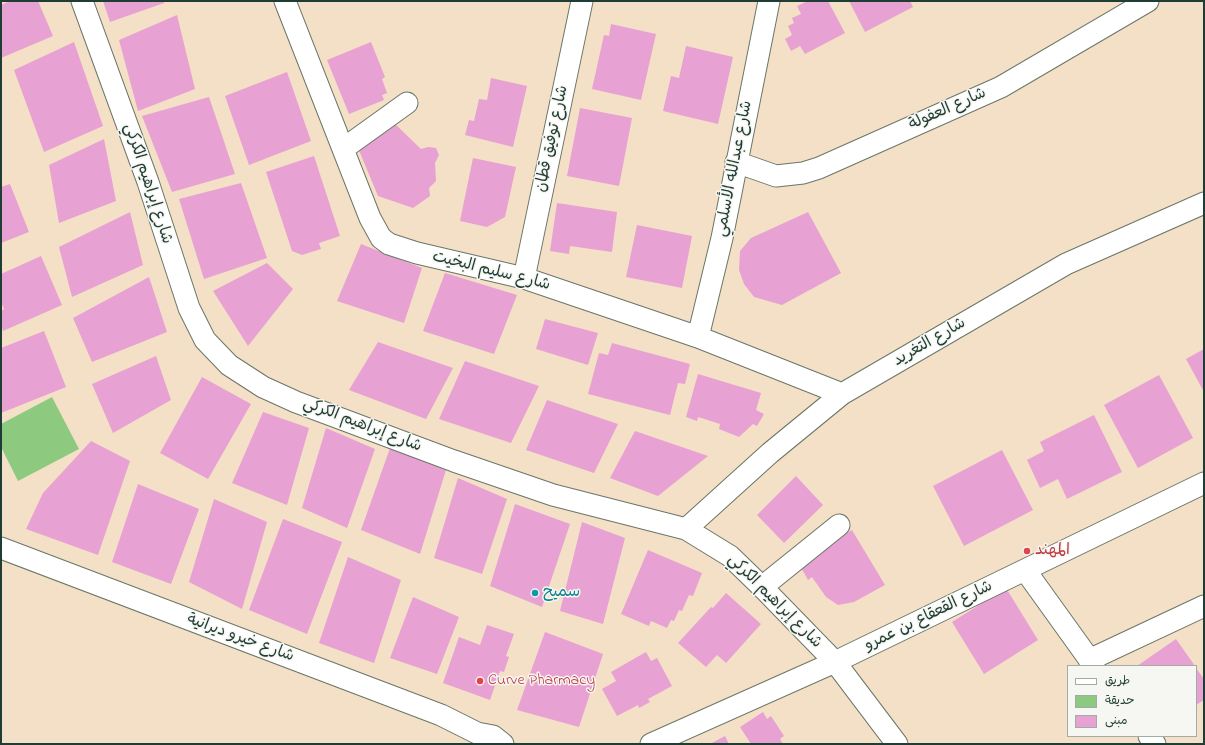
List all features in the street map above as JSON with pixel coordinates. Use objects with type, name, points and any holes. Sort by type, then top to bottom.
[{"type":"street","name":"شارع إبراهيم الكركي","points":[[82,1],[148,182],[189,308],[206,340],[229,364],[263,387],[296,402],[454,461],[553,495],[686,529],[730,556],[762,586],[835,662],[897,744]]},
{"type":"street","name":"شارع سليم البخيت","points":[[285,1],[342,149],[375,228],[381,238],[390,244],[417,253],[524,278],[698,337],[842,394]]},
{"type":"street","name":"شارع توفيق قطان","points":[[524,278],[582,1]]},
{"type":"street","name":"شارع عبدالله الأسلمي","points":[[698,337],[722,238],[769,1]]},
{"type":"street","name":"شارع العفولة","points":[[736,162],[776,176],[803,173],[819,168],[1001,87],[1148,1]]},
{"type":"street","points":[[342,149],[407,103]]},
{"type":"street","name":"شارع التغريد","points":[[686,529],[770,453],[842,394],[1066,264],[1204,203]]},
{"type":"street","name":"شارع القعقاع بن عمرو","points":[[651,744],[835,662],[1204,483]]},
{"type":"street","points":[[762,586],[840,525]]},
{"type":"street","name":"شارع خيرو ديرانية","points":[[1,548],[434,712],[480,738],[493,736],[504,744]]},
{"type":"street","points":[[1025,570],[1092,663],[1204,606]]},
{"type":"green space","points":[[52,397],[79,449],[18,481],[1,447],[1,424]]},
{"type":"building","points":[[10,1],[38,1],[53,36],[1,58],[1,5]]},
{"type":"building","points":[[103,1],[164,1],[164,3],[110,22]]},
{"type":"building","points":[[808,1],[828,1],[845,33],[805,54],[800,46],[791,51],[785,39],[792,35],[788,26],[794,23],[792,18],[801,14],[797,6]]},
{"type":"building","points":[[849,1],[910,1],[913,7],[865,32]]},
{"type":"building","points":[[177,15],[195,89],[138,111],[119,40]]},
{"type":"building","points":[[611,24],[656,34],[641,100],[592,89],[604,35],[609,36]]},
{"type":"building","points":[[74,42],[103,126],[44,152],[14,70]]},
{"type":"building","points":[[371,42],[385,77],[382,79],[387,93],[382,95],[384,100],[349,114],[327,60]]},
{"type":"building","points":[[686,46],[733,57],[718,124],[663,111],[671,76],[679,78]]},
{"type":"building","points":[[287,72],[311,141],[249,165],[225,96]]},
{"type":"building","points":[[491,78],[527,86],[513,147],[465,135],[469,120],[474,121],[479,99],[487,100]]},
{"type":"building","points":[[209,97],[235,174],[172,192],[142,116]]},
{"type":"building","points":[[580,108],[632,118],[619,186],[567,176]]},
{"type":"building","points":[[393,122],[421,149],[428,147],[436,148],[439,155],[435,163],[436,181],[429,188],[430,196],[413,208],[378,196],[358,148]]},
{"type":"building","points":[[104,139],[116,201],[59,223],[49,165]]},
{"type":"building","points":[[314,156],[340,236],[319,243],[321,249],[302,255],[292,251],[266,172]]},
{"type":"building","points":[[473,158],[516,167],[505,217],[487,227],[460,221]]},
{"type":"building","points":[[241,183],[267,258],[204,279],[179,199]]},
{"type":"building","points":[[10,184],[29,232],[1,243],[1,187]]},
{"type":"building","points":[[557,203],[617,212],[612,252],[570,246],[569,254],[550,251]]},
{"type":"building","points":[[130,212],[143,265],[72,297],[59,247]]},
{"type":"building","points":[[808,212],[841,273],[782,305],[754,297],[744,284],[739,270],[740,251],[751,238]]},
{"type":"building","points":[[637,225],[692,236],[682,288],[626,277]]},
{"type":"building","points":[[361,244],[422,268],[404,323],[337,301]]},
{"type":"building","points":[[41,256],[62,305],[3,331],[1,325],[1,311],[4,309],[1,302],[1,274]]},
{"type":"building","points":[[267,263],[293,289],[248,346],[213,291]]},
{"type":"building","points":[[445,273],[517,295],[494,354],[423,331]]},
{"type":"building","points":[[149,277],[167,332],[92,362],[73,318]]},
{"type":"building","points":[[545,319],[598,333],[588,365],[536,349]]},
{"type":"building","points":[[44,331],[66,387],[1,413],[1,348]]},
{"type":"building","points":[[378,342],[453,368],[426,419],[349,390]]},
{"type":"building","points":[[612,343],[690,364],[685,384],[678,383],[670,415],[588,394],[599,353],[608,355]]},
{"type":"building","points":[[1204,349],[1204,392],[1186,359]]},
{"type":"building","points":[[156,356],[171,400],[113,433],[92,384]]},
{"type":"building","points":[[465,361],[539,386],[511,443],[439,419]]},
{"type":"building","points":[[698,374],[761,393],[756,410],[764,414],[757,426],[753,424],[739,437],[719,429],[720,424],[698,417],[697,421],[686,417]]},
{"type":"building","points":[[1159,375],[1193,438],[1138,468],[1104,405]]},
{"type":"building","points":[[202,377],[251,404],[208,479],[160,453]]},
{"type":"building","points":[[547,400],[618,424],[594,473],[526,450]]},
{"type":"building","points":[[263,412],[309,428],[287,505],[232,483]]},
{"type":"building","points":[[1094,415],[1122,472],[1067,499],[1058,479],[1040,488],[1027,460],[1044,451],[1040,442]]},
{"type":"building","points":[[326,428],[375,449],[347,528],[302,508]]},
{"type":"building","points":[[635,431],[708,456],[658,496],[610,478]]},
{"type":"building","points":[[91,441],[130,461],[98,555],[26,529],[43,493]]},
{"type":"building","points":[[390,448],[446,470],[420,554],[361,530]]},
{"type":"building","points":[[1002,450],[1033,510],[964,546],[933,486]]},
{"type":"building","points":[[796,476],[823,505],[784,543],[757,515]]},
{"type":"building","points":[[458,478],[507,499],[482,574],[434,558]]},
{"type":"building","points":[[138,484],[199,509],[171,584],[112,562]]},
{"type":"building","points":[[214,499],[267,522],[242,609],[189,582]]},
{"type":"building","points":[[515,504],[570,524],[542,607],[490,586]]},
{"type":"building","points":[[283,519],[342,542],[307,634],[249,610]]},
{"type":"building","points":[[582,522],[625,538],[603,624],[560,611]]},
{"type":"building","points":[[852,530],[885,585],[854,602],[838,605],[826,597],[812,577],[808,580],[798,562]]},
{"type":"building","points":[[648,550],[702,573],[693,596],[689,595],[682,611],[679,610],[674,621],[671,620],[667,628],[651,621],[649,626],[621,614]]},
{"type":"building","points":[[348,557],[401,580],[374,663],[319,643]]},
{"type":"building","points":[[1006,588],[1038,640],[984,674],[952,622]]},
{"type":"building","points":[[726,593],[761,624],[726,663],[717,655],[706,667],[678,643]]},
{"type":"building","points":[[413,597],[459,617],[437,674],[390,658]]},
{"type":"building","points":[[487,625],[514,634],[506,656],[509,657],[504,672],[500,671],[490,700],[443,683],[459,637],[480,645]]},
{"type":"building","points":[[545,632],[603,654],[579,727],[517,710]]},
{"type":"building","points":[[1176,639],[1194,665],[1138,665]]},
{"type":"building","points":[[646,652],[651,661],[657,658],[672,686],[648,699],[650,702],[639,708],[638,705],[617,716],[602,689],[616,681],[611,672]]},
{"type":"building","points":[[1197,669],[1204,679],[1204,700],[1197,704]]},
{"type":"building","points":[[763,712],[767,719],[771,716],[784,736],[780,739],[783,744],[751,744],[740,727]]},
{"type":"building","points":[[725,736],[729,744],[710,744]]},
{"type":"place","name":"المهند","points":[[1027,551]]},
{"type":"place","name":"سميح","points":[[535,593]]},
{"type":"place","name":"Curve Pharmacy","points":[[480,681]]}]
